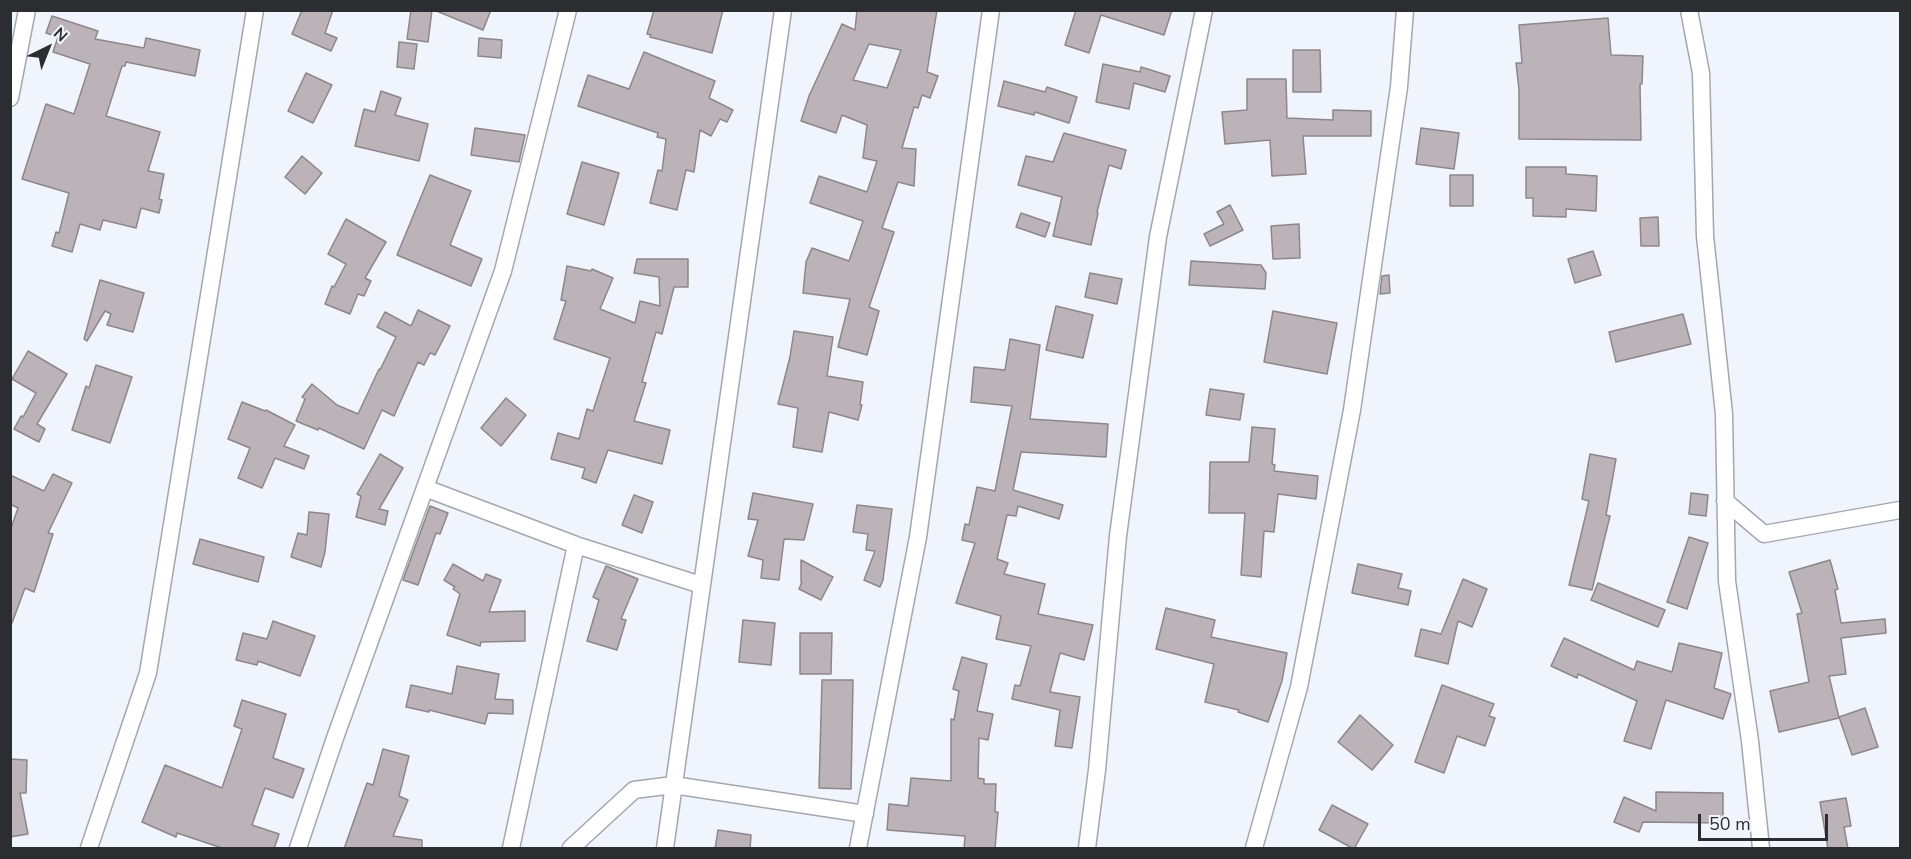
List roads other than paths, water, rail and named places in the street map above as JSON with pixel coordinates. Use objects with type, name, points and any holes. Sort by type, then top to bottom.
[{"type":"street","points":[[10,98],[27,10]]},
{"type":"street","points":[[89,849],[148,673],[255,10]]},
{"type":"street","points":[[298,849],[335,738],[503,271],[568,10]]},
{"type":"street","points":[[664,849],[783,10]]},
{"type":"street","points":[[858,849],[918,537],[992,10]]},
{"type":"street","points":[[1086,849],[1119,536],[1158,237],[1204,10]]},
{"type":"street","points":[[1254,849],[1299,687],[1352,410],[1399,87],[1405,10]]},
{"type":"street","points":[[1689,10],[1701,73],[1705,236],[1724,414],[1727,581],[1750,741],[1761,849]]},
{"type":"street","points":[[425,488],[576,545],[701,585]]},
{"type":"street","points":[[1725,501],[1764,534],[1900,510]]},
{"type":"street","points":[[511,849],[576,545]]},
{"type":"street","points":[[571,849],[634,790],[673,785],[865,814]]}]
